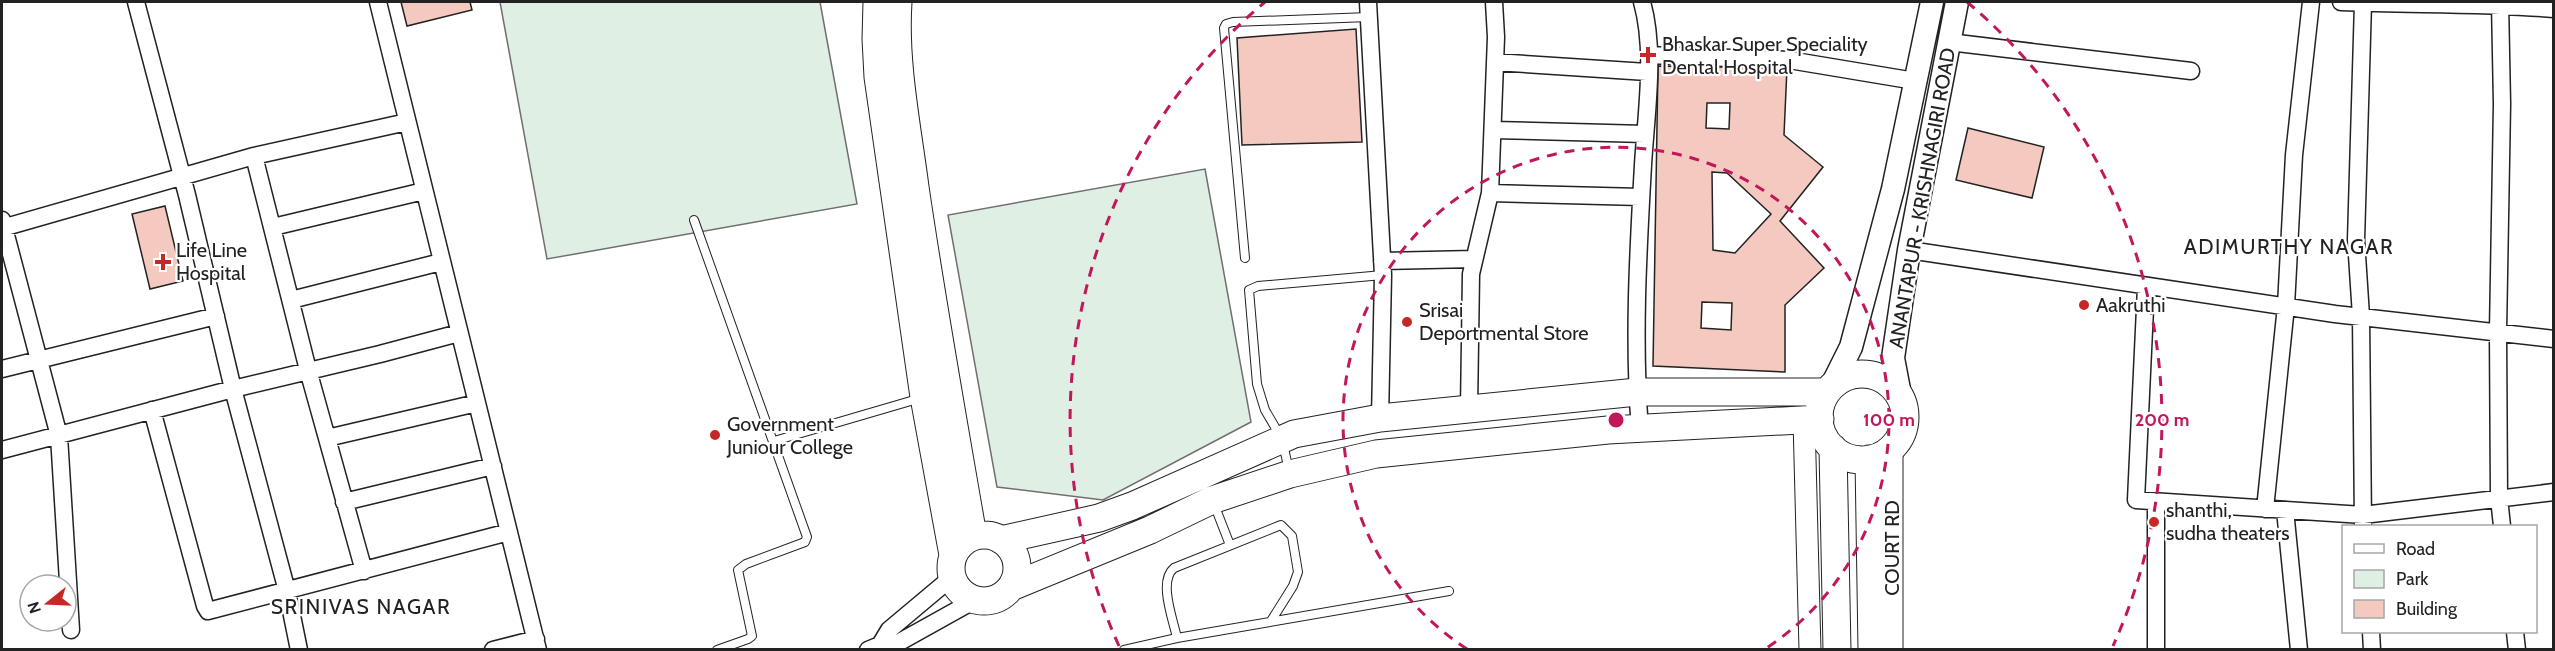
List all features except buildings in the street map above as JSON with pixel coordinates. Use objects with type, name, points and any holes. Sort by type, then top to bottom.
[{"type":"highway","points":[[878,2],[876,39],[878,77],[924,397],[952,566],[964,596],[975,600],[995,600],[1011,587],[1150,530],[1207,488],[1282,439],[1294,434],[1380,418],[1637,392],[1829,390],[1842,379],[1854,374],[1868,374],[1881,378],[1892,385],[1900,395]]},
{"type":"highway","points":[[898,2],[898,54],[909,141],[929,282],[973,536]]},
{"type":"highway","name":"ANANTAPUR - KRISHNAGIRI ROAD","points":[[1812,419],[1829,390]]},
{"type":"highway","name":"ANANTAPUR - KRISHNAGIRI ROAD","points":[[1881,453],[1900,437],[1905,423],[1905,409],[1900,395]]},
{"type":"highway","points":[[1001,540],[1099,518],[1207,488],[1290,474],[1376,454],[1608,430],[1812,419],[1833,448],[1844,455],[1856,459],[1881,453],[1872,650]]},
{"type":"highway","points":[[1833,448],[1837,650]]},
{"type":"highway","points":[[952,566],[965,540],[983,534],[1001,540],[1015,556],[1016,577],[1011,587]]},
{"type":"main road","name":"ANANTAPUR - KRISHNAGIRI ROAD","points":[[1829,390],[1851,347],[1893,189],[1932,2]]},
{"type":"main road","name":"ANANTAPUR - KRISHNAGIRI ROAD","points":[[1900,395],[1893,358],[1909,250],[1957,2]]},
{"type":"street","points":[[136,2],[233,389],[287,591],[299,650]]},
{"type":"street","points":[[378,2],[537,644],[493,650]]},
{"type":"street","points":[[1469,409],[1471,274],[1490,193],[1495,62],[1494,2]]},
{"type":"street","points":[[1640,430],[1637,392],[1638,252],[1645,134],[1648,23],[1642,2]]},
{"type":"street","points":[[2265,509],[2286,306],[2294,154],[2311,2]]},
{"type":"street","points":[[2341,2],[2500,3],[2553,9]]},
{"type":"street","points":[[2363,3],[2356,240],[2361,316],[2363,521]]},
{"type":"street","points":[[2500,3],[2502,104],[2498,332],[2499,498],[2502,525]]},
{"type":"street","points":[[1369,9],[1383,268],[1380,418]]},
{"type":"street","points":[[1949,42],[2191,71]]},
{"type":"street","points":[[1495,62],[1647,63],[1789,60],[1915,81]]},
{"type":"street","points":[[67,573],[59,436],[2,226],[180,175],[407,122]]},
{"type":"street","points":[[1493,130],[1645,134]]},
{"type":"street","points":[[254,156],[308,370],[364,571]]},
{"type":"street","points":[[273,227],[424,191]]},
{"type":"street","points":[[1490,193],[1641,196]]},
{"type":"street","points":[[1909,250],[2146,287],[2553,339]]},
{"type":"street","points":[[1383,268],[1474,260]]},
{"type":"street","points":[[291,300],[441,262]]},
{"type":"street","points":[[2146,287],[2136,500],[2285,510],[2363,521],[2499,498],[2553,492]]},
{"type":"street","points":[[2,369],[216,316]]},
{"type":"street","points":[[2,450],[233,389],[459,333]]},
{"type":"street","points":[[327,438],[477,402]]},
{"type":"street","points":[[152,410],[208,611],[509,532]]},
{"type":"street","points":[[1810,650],[1812,419]]},
{"type":"street","name":"COURT RD","points":[[1881,453],[1892,650]]},
{"type":"street","points":[[344,502],[493,466]]},
{"type":"street","points":[[2156,502],[2156,650]]},
{"type":"street","points":[[2285,510],[2299,650]]},
{"type":"street","points":[[874,647],[952,566]]},
{"type":"street","points":[[874,647],[896,644],[975,600]]},
{"type":"street","points":[[2371,633],[2372,650]]},
{"type":"street","points":[[2514,633],[2517,650]]},
{"type":"lane","points":[[1245,258],[1224,28],[1226,24],[1233,22],[1369,9]]},
{"type":"lane","points":[[694,220],[774,441],[807,540],[741,567],[737,575],[752,636],[717,650]]},
{"type":"lane","points":[[1290,474],[1282,439],[1265,410],[1257,384],[1248,295],[1250,290],[1258,286],[1383,268]]},
{"type":"lane","points":[[774,441],[924,397]]},
{"type":"lane","points":[[1207,488],[1230,545]]},
{"type":"lane","points":[[1177,638],[1166,585],[1169,572],[1281,525],[1287,528],[1292,536],[1298,572],[1293,586],[1270,621]]},
{"type":"lane","points":[[1124,650],[1270,621],[1449,591]]},
{"type":"green space","points":[[500,2],[820,2],[857,204],[547,259]]},
{"type":"green space","points":[[1205,169],[1251,422],[1103,500],[997,487],[948,215]]},
{"type":"place","name":"Bhaskar Super Speciality Dental Hospital","points":[[1648,55]]},
{"type":"place","name":"Life Line Hospital","points":[[163,262]]},
{"type":"place","name":"Aakruthi","points":[[2084,305]]},
{"type":"place","name":"Srisai Deportmental Store","points":[[1407,322]]},
{"type":"place","name":"Government Juniour College","points":[[715,435]]},
{"type":"place","name":"shanthi, sudha theaters","points":[[2154,522]]},
{"type":"district","name":"ADIMURTHY NAGAR","points":[[2289,246]]},
{"type":"district","name":"SRINIVAS NAGAR","points":[[361,606]]}]
